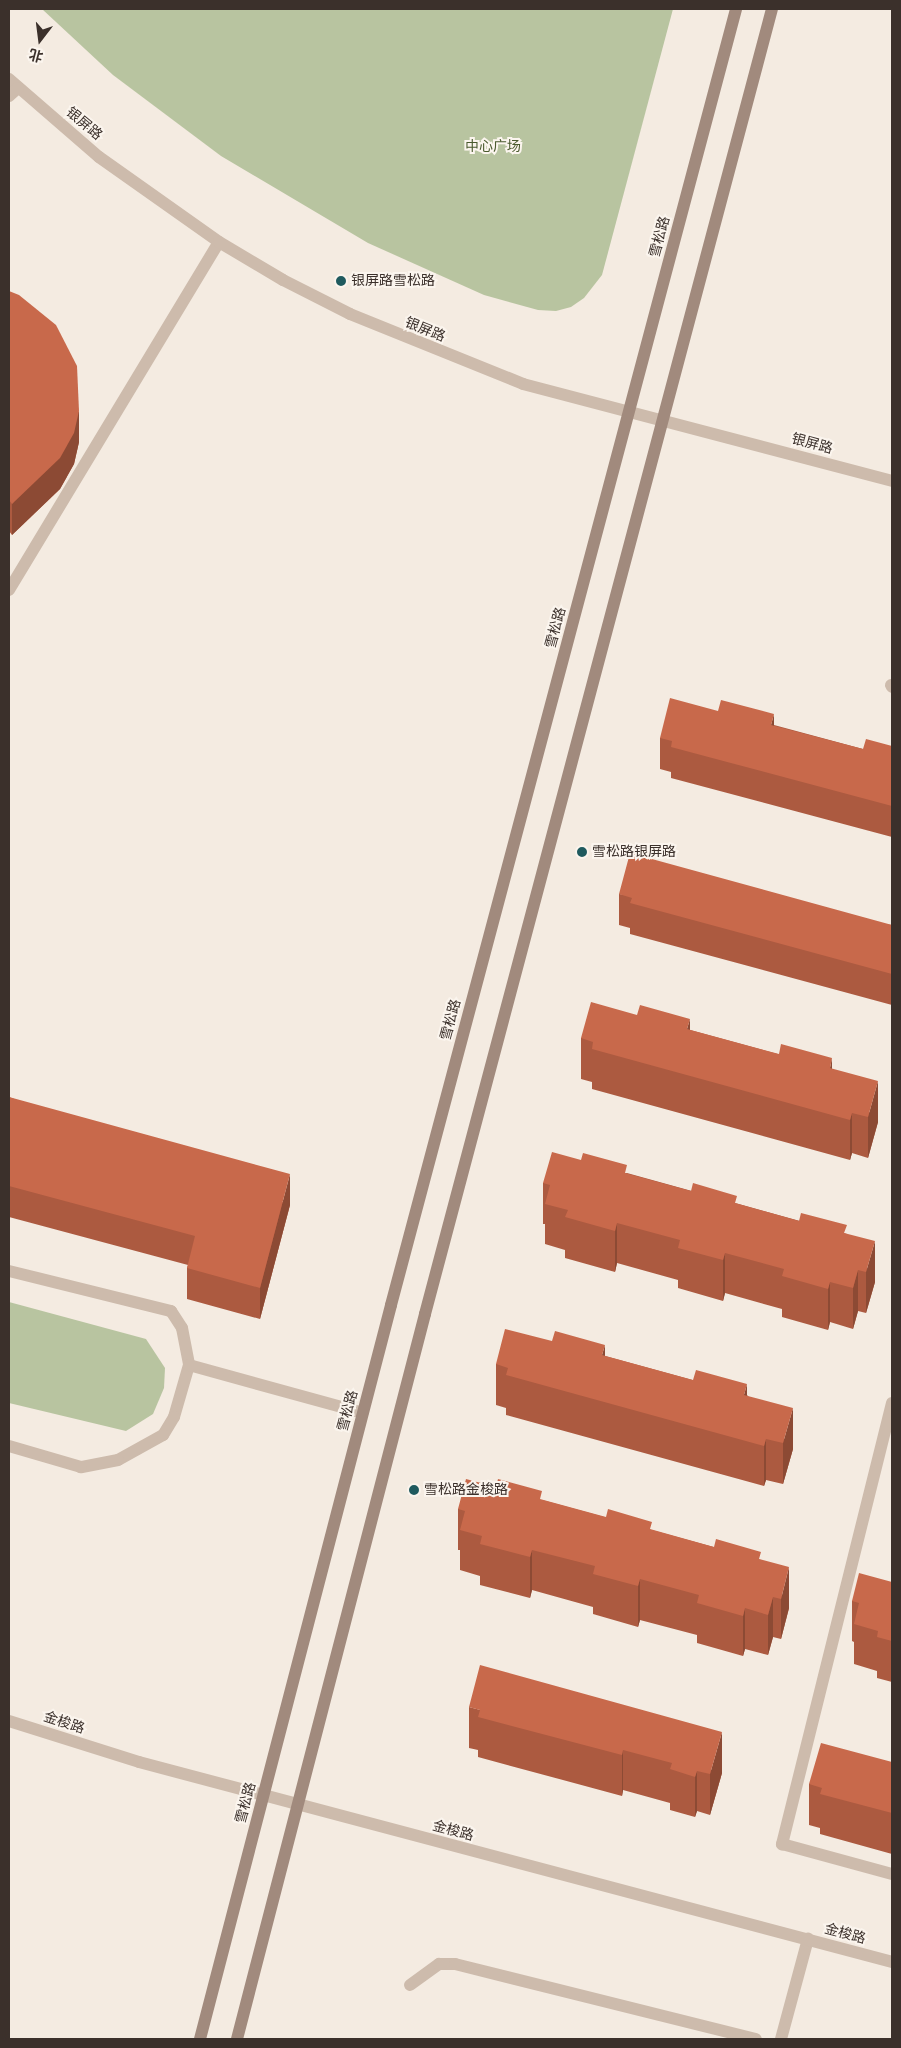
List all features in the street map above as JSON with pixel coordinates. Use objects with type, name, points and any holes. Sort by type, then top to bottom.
[{"type":"main road","name":"雪松路","points":[[200,2039],[363,1413],[736,9]]},
{"type":"main road","points":[[237,2039],[772,9]]},
{"type":"street","name":"银屏路","points":[[9,78],[14,92],[99,157],[219,242],[283,280],[413,342],[523,384],[892,481]]},
{"type":"street","points":[[9,590],[13,574],[219,242]]},
{"type":"street","points":[[9,1271],[171,1311],[182,1328],[189,1364],[174,1417],[163,1434],[118,1460],[81,1467],[9,1446]]},
{"type":"street","points":[[189,1364],[363,1413]]},
{"type":"street","points":[[892,1403],[782,1844],[892,1874]]},
{"type":"street","name":"金梭路","points":[[9,1721],[139,1762],[263,1796],[892,1962]]},
{"type":"street","points":[[781,2039],[808,1939]]},
{"type":"street","points":[[410,1985],[439,1964],[455,1964],[756,2039]]},
{"type":"green space","name":"中心广场","points":[[42,9],[673,9],[602,275],[584,298],[571,307],[556,311],[538,310],[484,295],[368,243],[221,156],[113,75]]},
{"type":"green space","points":[[9,1302],[146,1339],[165,1368],[164,1388],[153,1414],[126,1431],[9,1403]]},
{"type":"building","points":[[9,291],[19,295],[56,325],[77,366],[79,411],[74,433],[60,458],[12,504],[9,500]]},
{"type":"building","points":[[670,698],[718,711],[721,700],[774,714],[771,725],[863,749],[866,739],[892,746],[892,806],[671,747],[672,741],[660,738]]},
{"type":"building","points":[[630,853],[892,925],[892,974],[630,903],[632,898],[619,894]]},
{"type":"building","points":[[591,1002],[637,1015],[640,1005],[690,1019],[687,1029],[779,1054],[781,1044],[832,1058],[830,1068],[878,1081],[868,1117],[852,1113],[850,1120],[592,1049],[593,1042],[581,1038]]},
{"type":"building","points":[[9,1097],[290,1174],[260,1288],[187,1268],[195,1236],[9,1186]]},
{"type":"building","points":[[552,1152],[581,1160],[583,1153],[627,1165],[625,1173],[691,1191],[693,1183],[737,1196],[735,1203],[799,1221],[801,1213],[847,1225],[844,1233],[875,1241],[866,1272],[858,1270],[853,1288],[830,1282],[828,1289],[782,1276],[784,1269],[725,1253],[723,1260],[678,1248],[680,1240],[617,1223],[615,1231],[565,1217],[568,1210],[545,1204],[550,1185],[543,1183]]},
{"type":"building","points":[[505,1329],[552,1341],[555,1331],[605,1345],[602,1355],[693,1380],[696,1370],[747,1384],[744,1395],[793,1408],[783,1443],[766,1439],[764,1446],[506,1375],[508,1368],[496,1364]]},
{"type":"building","points":[[466,1479],[496,1487],[498,1479],[542,1491],[540,1499],[606,1517],[608,1509],[652,1522],[650,1529],[714,1547],[716,1539],[761,1552],[759,1559],[789,1567],[781,1599],[773,1597],[768,1615],[745,1608],[743,1616],[697,1603],[699,1595],[640,1579],[638,1586],[593,1574],[595,1566],[532,1550],[530,1557],[480,1544],[482,1536],[460,1530],[465,1511],[458,1509]]},
{"type":"building","points":[[859,1573],[892,1582],[892,1641],[877,1637],[878,1631],[854,1624],[859,1603],[852,1601]]},
{"type":"building","points":[[480,1665],[722,1732],[710,1774],[697,1771],[695,1777],[670,1769],[672,1763],[623,1750],[622,1755],[478,1717],[480,1710],[469,1707]]},
{"type":"building","points":[[821,1743],[892,1762],[892,1813],[820,1794],[822,1788],[809,1784]]},
{"type":"place","name":"银屏路雪松路","points":[[341,281]]},
{"type":"place","name":"雪松路银屏路","points":[[582,852]]},
{"type":"place","name":"雪松路金梭路","points":[[414,1490]]}]
